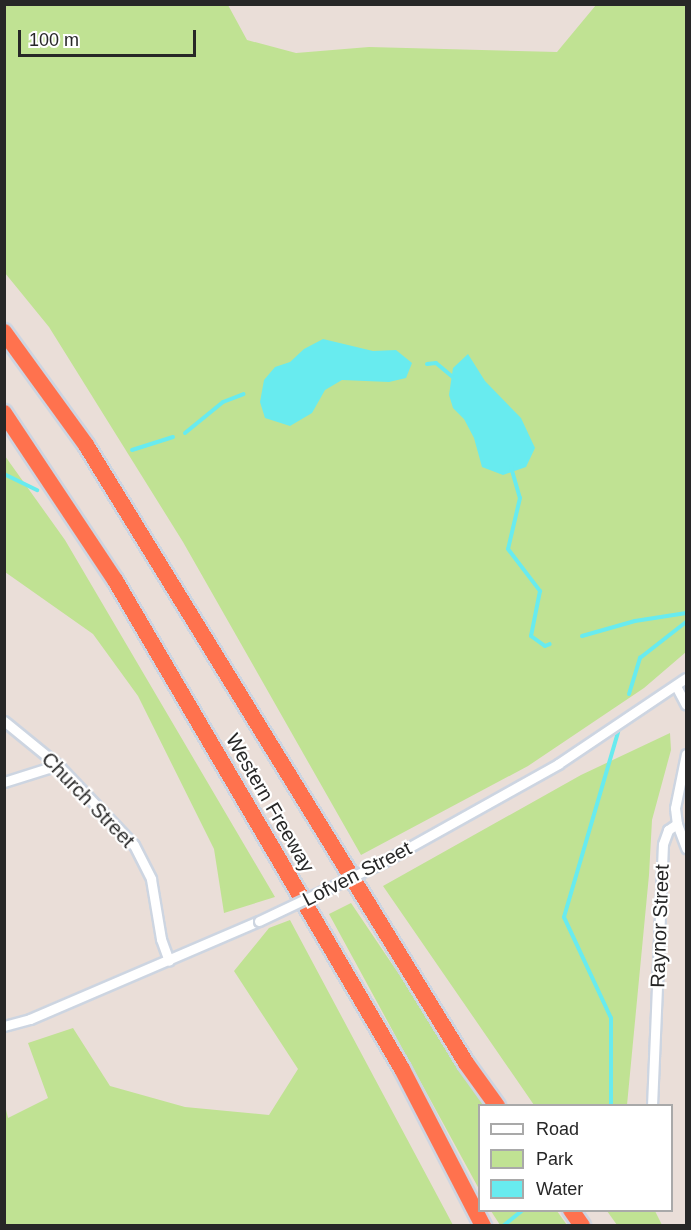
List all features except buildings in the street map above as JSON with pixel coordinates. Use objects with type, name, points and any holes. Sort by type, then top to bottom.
[{"type":"highway","name":"Western Freeway","points":[[4,332],[86,445],[466,1063],[496,1104]]},
{"type":"highway","name":"Western Freeway","points":[[4,413],[115,580],[402,1069],[483,1226]]},
{"type":"highway","points":[[572,1212],[582,1226]]},
{"type":"street","name":"Lofven Street","points":[[4,1026],[30,1019],[169,961],[383,862],[539,775],[687,678]]},
{"type":"street","points":[[676,686],[687,705]]},
{"type":"street","name":"Church Street","points":[[4,721],[58,765],[125,834],[140,854],[153,885],[161,939],[169,961]]},
{"type":"street","points":[[687,754],[676,795],[677,824],[687,848]]},
{"type":"street","points":[[4,782],[58,765]]},
{"type":"street","name":"Raynor Street","points":[[652,1104],[663,844],[668,830],[677,824]]},
{"type":"green space","points":[[4,5],[228,5],[247,40],[296,53],[369,47],[557,52],[596,5],[686,5],[686,652],[644,688],[528,766],[361,855],[183,542],[49,327],[5,273]]},
{"type":"green space","points":[[5,456],[65,540],[275,897],[224,913],[214,849],[138,696],[93,634],[5,572]]},
{"type":"green space","points":[[670,733],[671,750],[652,820],[649,875],[627,1104],[533,1104],[383,886],[581,775]]},
{"type":"green space","points":[[351,903],[486,1104],[478,1104],[478,1187],[329,914]]},
{"type":"green space","points":[[290,920],[453,1225],[5,1225],[5,1105],[8,1118],[48,1098],[28,1043],[73,1028],[110,1086],[185,1107],[269,1115],[298,1069],[234,971],[269,928]]},
{"type":"green space","points":[[492,1212],[558,1212],[567,1225],[500,1225]]},
{"type":"green space","points":[[608,1212],[656,1212],[662,1225],[617,1225]]},
{"type":"water","points":[[323,339],[373,351],[396,350],[412,363],[406,378],[389,382],[342,380],[325,390],[312,413],[290,426],[265,418],[260,402],[264,380],[275,367],[290,362],[304,349]]},
{"type":"water","points":[[468,354],[485,381],[521,418],[535,448],[526,467],[503,475],[482,467],[474,438],[464,419],[453,408],[449,395],[453,368]]},
{"type":"waterway","points":[[427,364],[436,363],[454,378]]},
{"type":"waterway","points":[[185,433],[223,402],[244,394]]},
{"type":"waterway","points":[[132,450],[173,437]]},
{"type":"waterway","points":[[511,467],[520,498],[508,549],[540,591],[531,636],[545,646],[550,644]]},
{"type":"waterway","points":[[4,474],[37,490]]},
{"type":"waterway","points":[[582,636],[635,621],[686,613]]},
{"type":"waterway","points":[[629,694],[640,658],[686,622]]},
{"type":"waterway","points":[[611,1104],[611,1018],[564,917],[618,732]]},
{"type":"waterway","points":[[503,1226],[520,1212]]}]
